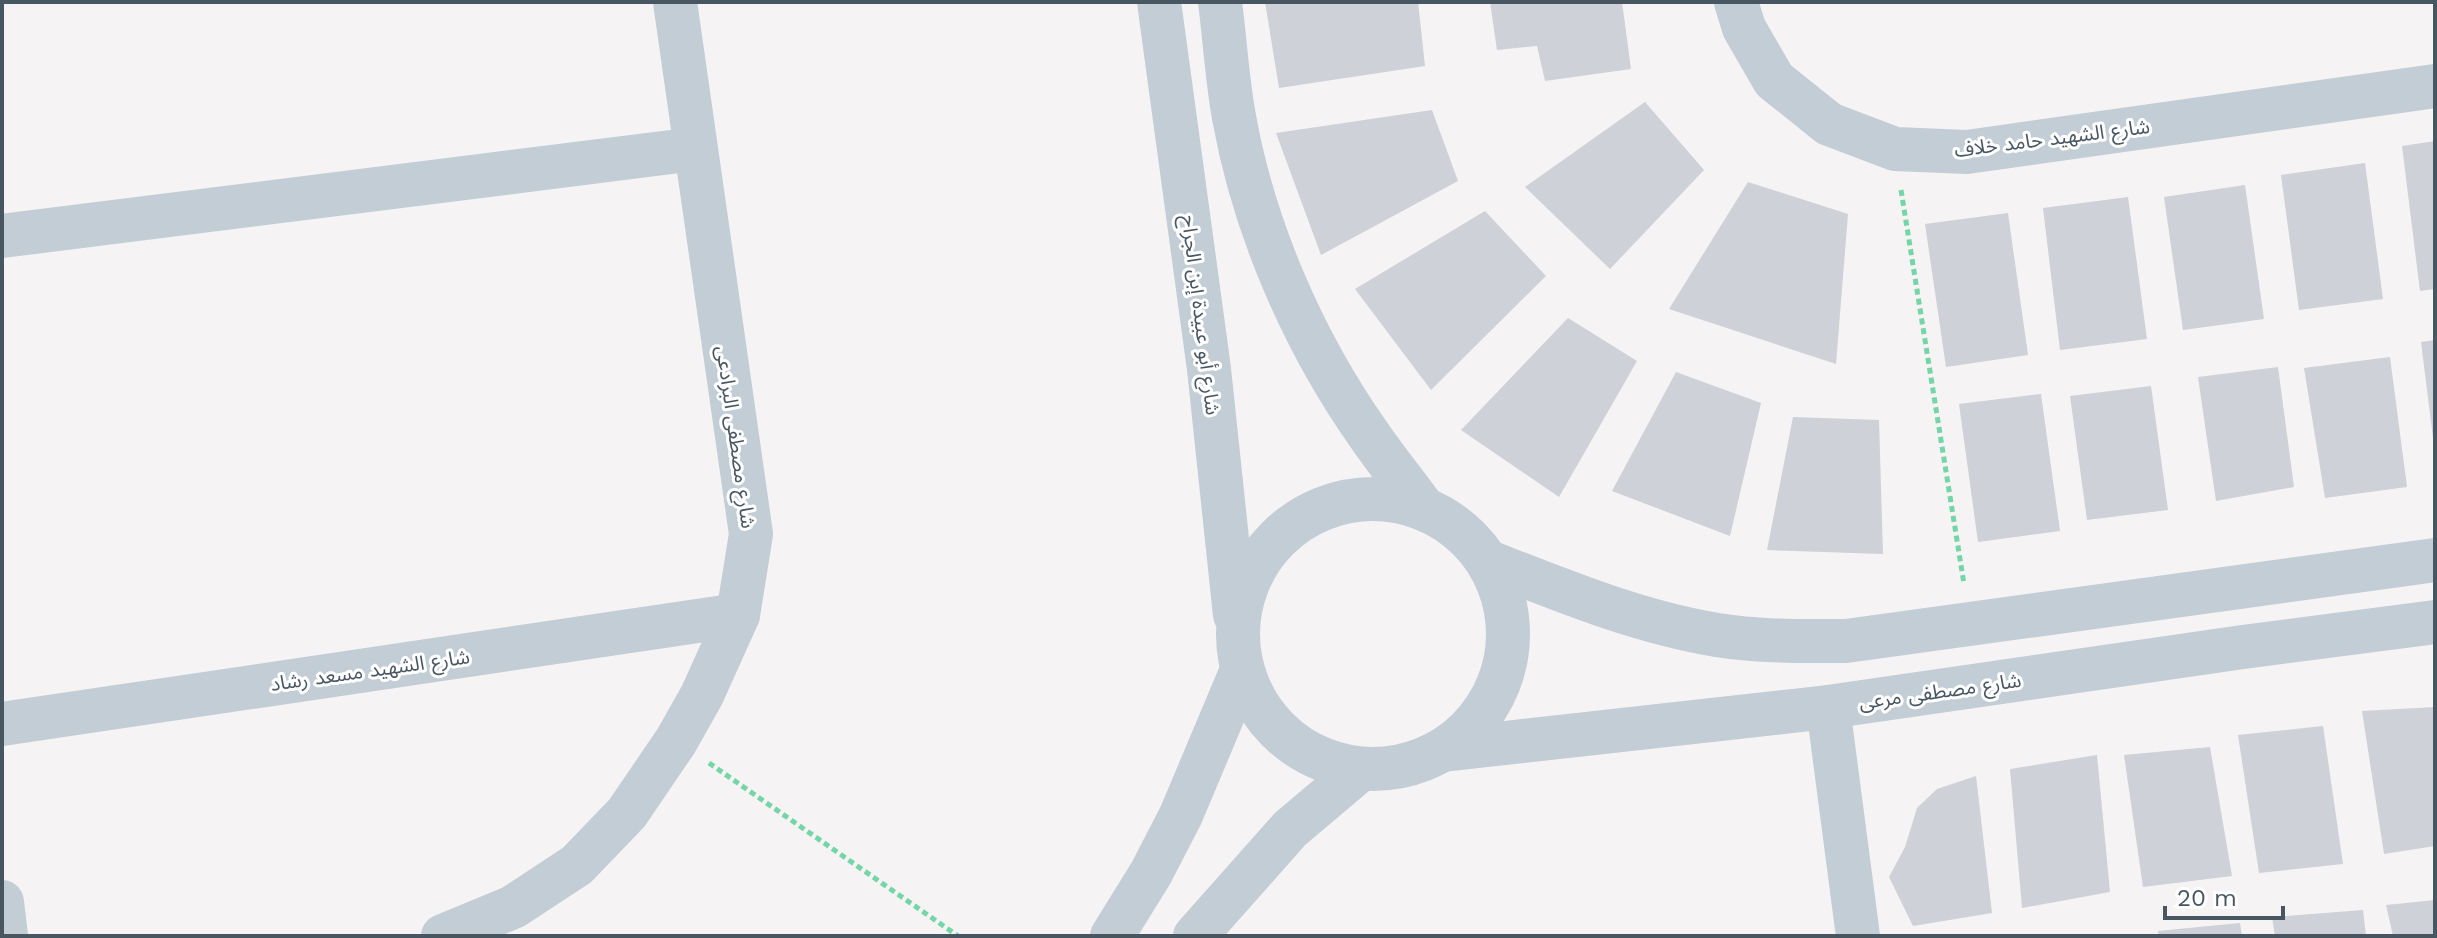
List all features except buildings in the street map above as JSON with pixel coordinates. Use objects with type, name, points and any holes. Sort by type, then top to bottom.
[{"type":"street","name":"شارع مصطفى البرادعى","points":[[443,936],[513,907],[577,865],[627,813],[676,741],[702,695],[738,615],[751,534],[675,2]]},
{"type":"street","name":"شارع أبو عبيدة إبن الجراح","points":[[1159,2],[1209,369],[1237,628]]},
{"type":"street","points":[[1220,2],[1234,118],[1251,187],[1279,272],[1320,355],[1368,434],[1424,509]]},
{"type":"street","name":"شارع الشهيد حامد خلاف","points":[[1736,2],[1744,28],[1774,80],[1829,124],[1895,149],[1967,152],[2435,86]]},
{"type":"street","points":[[2,236],[695,149]]},
{"type":"street","points":[[1382,499],[1424,509],[1461,531],[1489,562],[1505,602],[1509,645],[1499,686],[1476,722],[1443,750],[1403,766],[1361,769],[1321,759],[1286,738],[1258,708],[1242,670],[1237,628],[1246,586],[1268,549],[1300,520],[1339,503],[1382,499]]},
{"type":"street","points":[[1489,562],[1645,619],[1716,635],[1774,642],[1846,641],[2435,560]]},
{"type":"street","name":"شارع الشهيد مسعد رشاد","points":[[2,724],[738,615]]},
{"type":"street","name":"شارع مصطفى مرعى","points":[[1443,750],[1828,707],[2435,622]]},
{"type":"street","points":[[1112,936],[1151,873],[1181,815],[1242,670]]},
{"type":"street","points":[[1828,707],[1858,936]]},
{"type":"street","points":[[1195,936],[1290,829],[1361,769]]},
{"type":"street","points":[[2,902],[6,936]]},
{"type":"path","points":[[1895,149],[1970,624]]},
{"type":"path","points":[[676,741],[958,936]]}]
